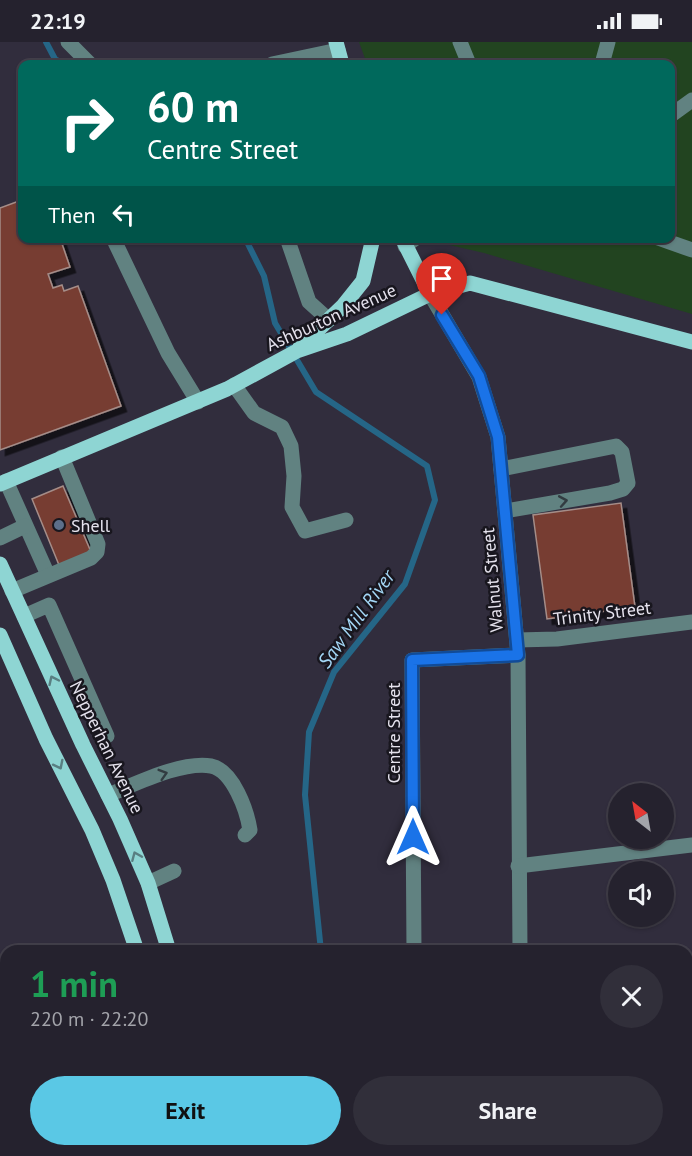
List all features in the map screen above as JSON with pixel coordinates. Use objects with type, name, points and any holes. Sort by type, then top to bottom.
[{"type":"main road","points":[[297,351],[329,320],[363,281],[372,243]]},
{"type":"main road","points":[[409,243],[430,294]]},
{"type":"main road","name":"Ashburton Avenue","points":[[3,483],[198,402],[297,351],[347,334],[430,294],[470,283],[692,342]]},
{"type":"main road","name":"Nepperhan Avenue","points":[[0,564],[148,883],[167,945]]},
{"type":"main road","points":[[0,635],[46,739],[92,830],[113,880],[135,945]]},
{"type":"street","points":[[68,42],[86,60]]},
{"type":"street","points":[[460,42],[467,60]]},
{"type":"street","points":[[603,60],[608,42]]},
{"type":"street","points":[[294,60],[338,52]]},
{"type":"street","points":[[675,112],[692,100]]},
{"type":"street","points":[[115,243],[168,353],[198,402]]},
{"type":"street","points":[[289,243],[309,302],[329,320]]},
{"type":"street","points":[[672,243],[692,250]]},
{"type":"street","name":"Walnut Street","points":[[430,294],[479,376],[498,437],[517,648],[520,945]]},
{"type":"street","points":[[234,385],[254,413],[282,427],[291,446],[294,476],[292,507],[305,531],[346,520]]},
{"type":"street","points":[[501,468],[616,446],[622,452],[628,483],[623,489],[610,493],[505,511]]},
{"type":"street","points":[[12,591],[91,558],[97,552],[98,544],[62,457]]},
{"type":"street","points":[[3,483],[48,575]]},
{"type":"street","points":[[0,538],[25,526]]},
{"type":"street","points":[[24,616],[49,605],[107,736]]},
{"type":"street","name":"Trinity Street","points":[[517,648],[557,639],[692,622]]},
{"type":"street","name":"Centre Street","points":[[414,945],[412,660],[517,648]]},
{"type":"street","points":[[108,795],[150,778],[193,765],[213,766],[232,783],[247,812],[250,831],[245,835]]},
{"type":"street","points":[[518,866],[692,845]]},
{"type":"street","points":[[148,883],[174,871]]},
{"type":"green space","points":[[359,42],[692,42],[692,314],[484,253],[441,243],[675,243],[675,60],[366,60]]},
{"type":"building","points":[[18,201],[18,243],[62,243],[70,267],[48,274],[53,288],[62,285],[64,291],[78,286],[121,406],[0,450],[0,208]]},
{"type":"building","points":[[63,486],[91,552],[59,565],[32,499]]},
{"type":"building","points":[[621,503],[635,607],[547,619],[533,515]]},
{"type":"waterway","name":"Saw Mill River","points":[[46,42],[57,60]]},
{"type":"waterway","name":"Saw Mill River","points":[[248,243],[264,276],[275,323],[316,392],[427,466],[435,500],[405,584],[334,672],[309,732],[305,795],[320,945]]},
{"type":"place","name":"Shell","points":[[59,525]]},
{"type":"route","points":[[413,837],[412,660],[518,655],[498,437],[479,376],[442,315]]}]
